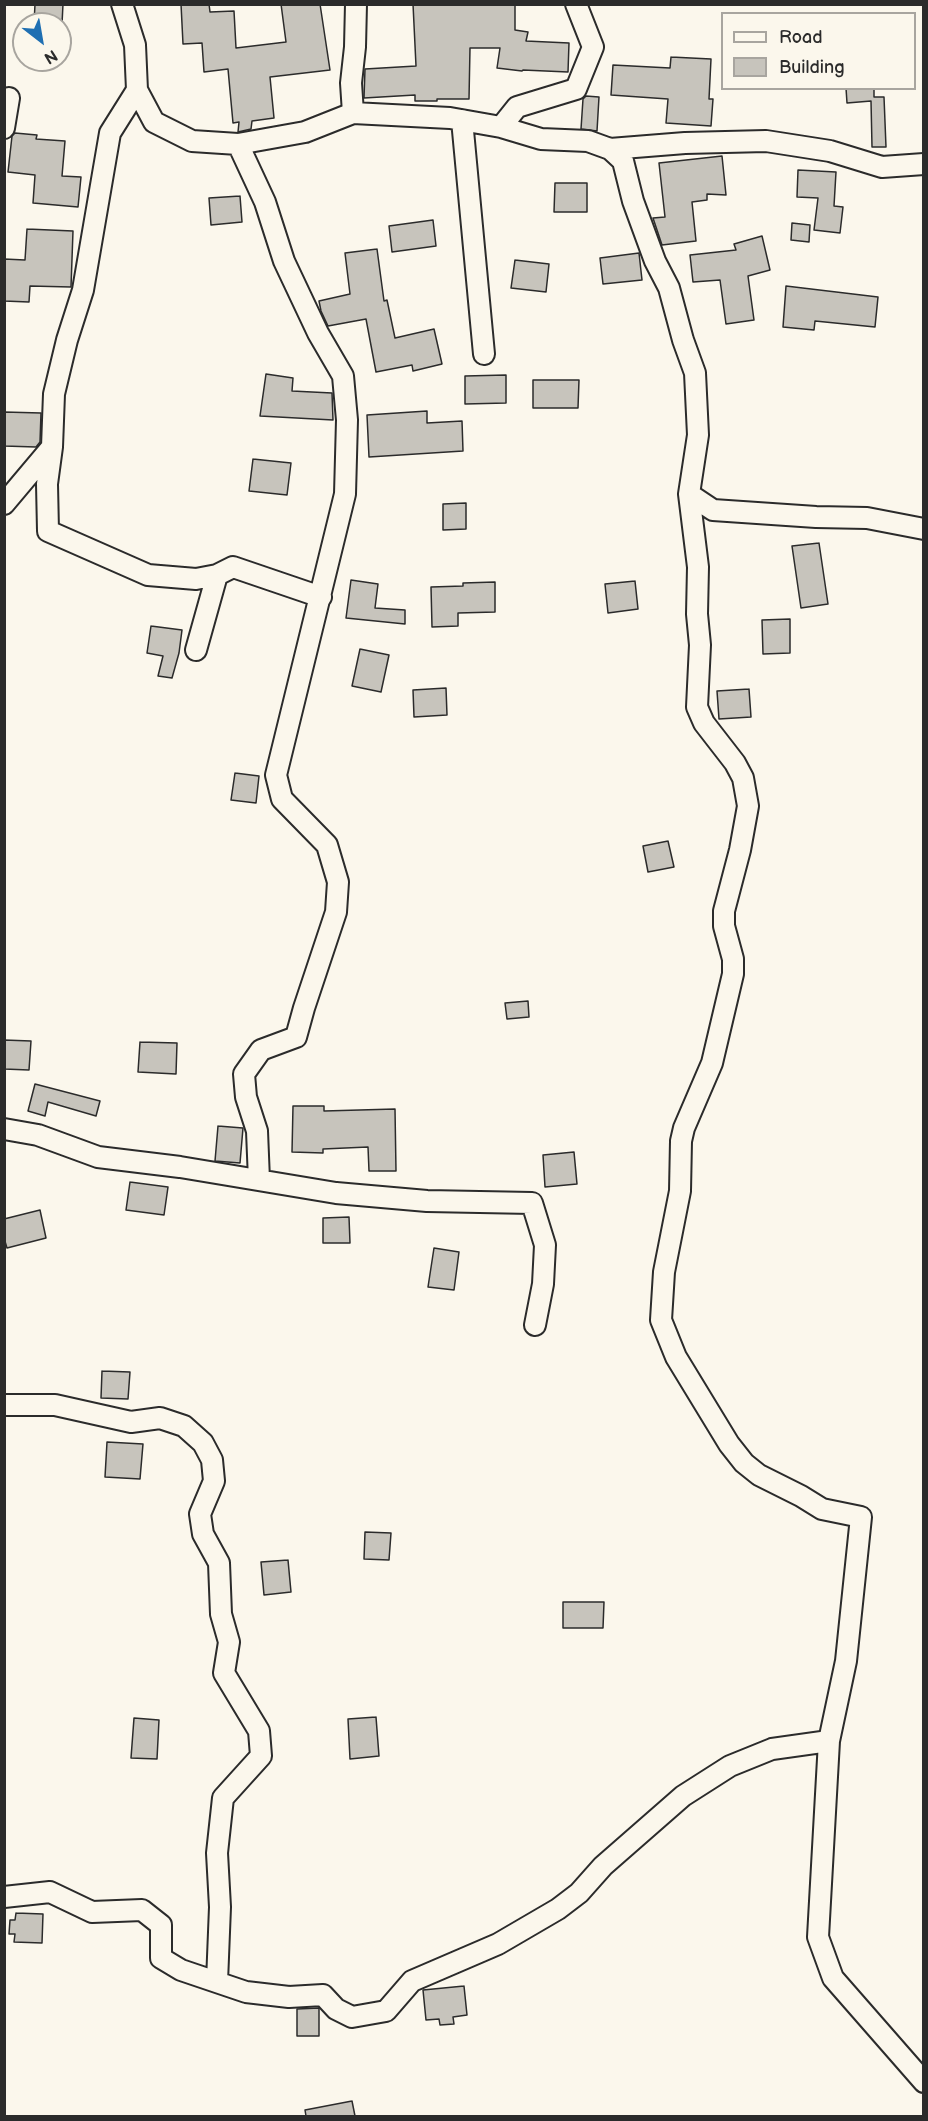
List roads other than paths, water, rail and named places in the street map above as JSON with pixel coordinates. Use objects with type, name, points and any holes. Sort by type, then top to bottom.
[{"type":"street","points":[[122,4],[135,45],[137,90],[154,122],[192,141],[238,144],[305,132],[353,113],[462,120],[501,127],[541,139],[588,141],[610,149],[623,161],[633,201],[655,261],[669,288],[683,340],[695,373],[698,435],[689,494],[698,567],[697,614],[700,645],[697,707],[704,723],[735,763],[743,778],[748,806],[741,850],[724,911],[724,926],[733,959],[733,974],[711,1063],[684,1128],[681,1141],[680,1191],[664,1272],[661,1320],[676,1357],[729,1444],[744,1463],[759,1475],[822,1509],[861,1517],[846,1661],[829,1741],[818,1937],[833,1978],[924,2082]]},
{"type":"street","points":[[353,113],[351,83],[356,4]]},
{"type":"street","points":[[501,127],[517,107],[576,89],[593,47],[576,4]]},
{"type":"street","points":[[137,90],[110,133],[84,290],[67,340],[54,394],[52,447],[47,483],[48,531],[148,575],[196,579],[217,575],[233,567],[321,597]]},
{"type":"street","points":[[4,128],[9,98]]},
{"type":"street","points":[[462,120],[484,354]]},
{"type":"street","points":[[610,149],[685,143],[766,141],[830,151],[882,167],[924,164]]},
{"type":"street","points":[[238,144],[265,202],[284,261],[318,333],[343,376],[347,420],[345,494],[276,775],[282,799],[327,845],[338,882],[336,912],[296,1037],[261,1050],[244,1074],[246,1097],[257,1131],[259,1180]]},
{"type":"street","points":[[4,504],[52,447]]},
{"type":"street","points":[[689,494],[713,510],[867,518],[924,529]]},
{"type":"street","points":[[195,651],[217,575]]},
{"type":"street","points":[[4,1129],[38,1135],[98,1157],[180,1167],[336,1192],[427,1201],[532,1203],[545,1245],[543,1284],[535,1325]]},
{"type":"street","points":[[4,1405],[56,1405],[130,1422],[160,1418],[184,1426],[204,1443],[212,1460],[214,1481],[200,1514],[202,1534],[219,1563],[221,1614],[229,1642],[224,1673],[259,1731],[261,1756],[223,1798],[217,1853],[220,1907],[218,1982]]},
{"type":"street","points":[[4,1897],[50,1892],[92,1912],[142,1910],[161,1925],[161,1958],[181,1970],[246,1992],[290,1997],[323,1995],[336,2009],[352,2017],[386,2011],[412,1981],[498,1944],[558,1909],[579,1893],[603,1866],[683,1796],[730,1766],[772,1749],[829,1741]]}]
